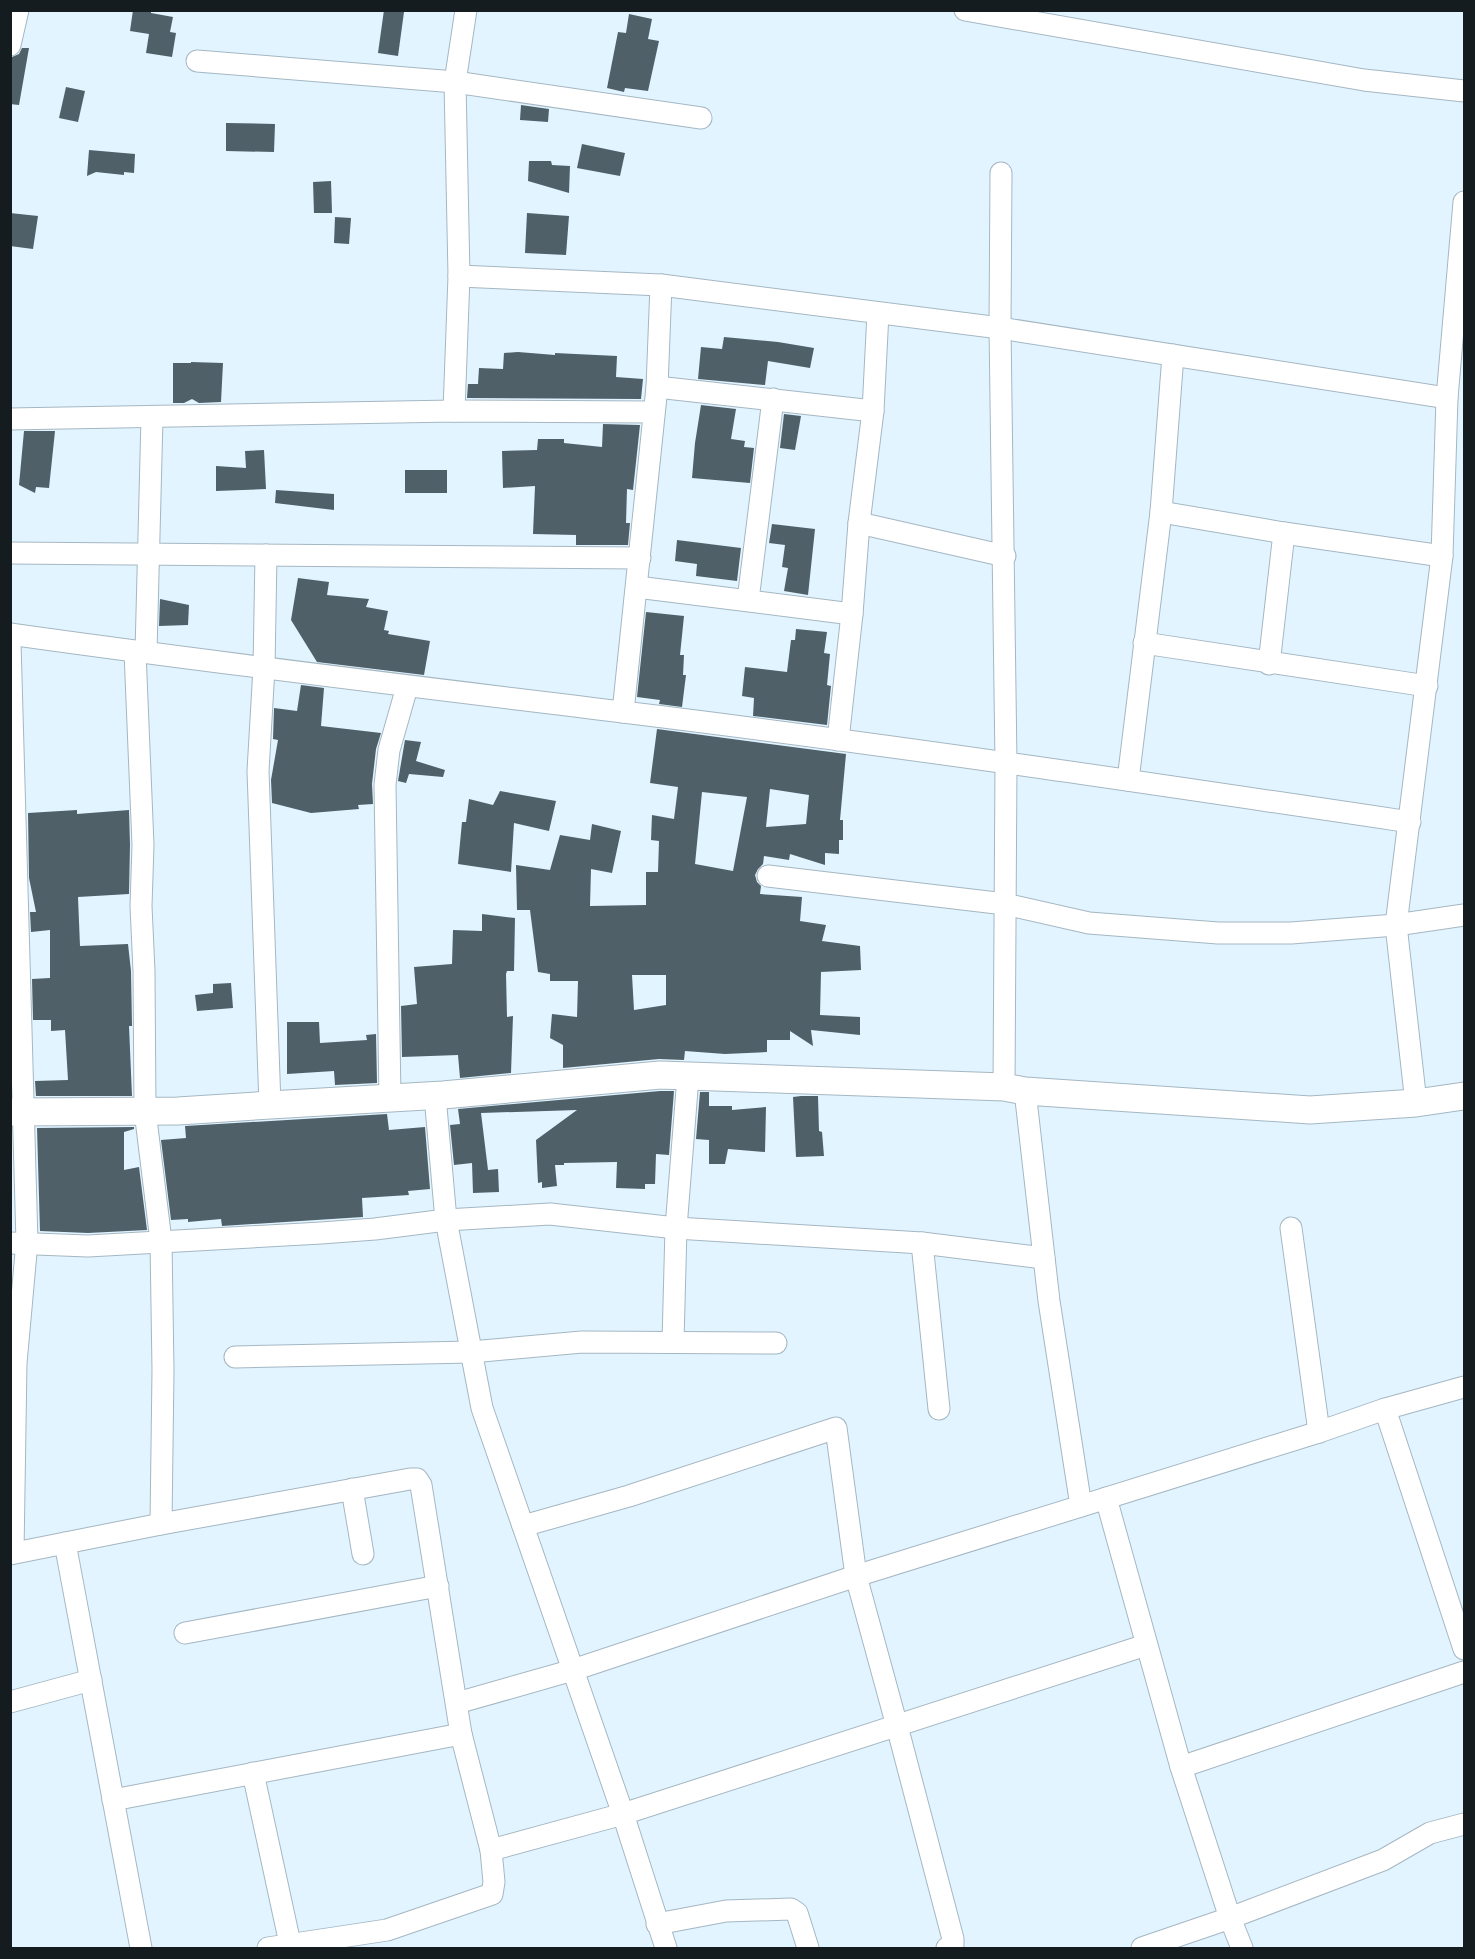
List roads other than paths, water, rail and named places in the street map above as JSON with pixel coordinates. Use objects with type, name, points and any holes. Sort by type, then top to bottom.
[{"type":"street","points":[[10,45],[18,10]]},
{"type":"street","points":[[454,411],[459,276],[456,82],[466,10]]},
{"type":"street","points":[[965,10],[1364,80],[1464,91]]},
{"type":"street","points":[[197,61],[456,82],[701,118]]},
{"type":"street","points":[[1000,173],[1000,328],[1005,556],[1005,904],[1015,1089],[1044,1258],[1081,1506]]},
{"type":"street","points":[[1416,1103],[1396,925],[1442,556],[1447,398],[1464,202]]},
{"type":"street","points":[[459,276],[661,285],[1000,328],[1447,398]]},
{"type":"street","points":[[623,712],[657,387],[661,285]]},
{"type":"street","points":[[838,740],[859,523],[873,411],[878,313]]},
{"type":"street","points":[[1128,780],[1161,512],[1173,355]]},
{"type":"street","points":[[657,387],[873,411]]},
{"type":"street","points":[[748,600],[773,399]]},
{"type":"street","points":[[10,419],[454,411],[654,412]]},
{"type":"street","points":[[152,418],[149,555],[140,652],[141,906],[145,1111],[161,1241],[163,1370],[161,1524]]},
{"type":"street","points":[[1161,512],[1442,556]]},
{"type":"street","points":[[859,523],[1005,556]]},
{"type":"street","points":[[1269,664],[1284,533]]},
{"type":"street","points":[[10,553],[639,558]]},
{"type":"street","points":[[266,555],[264,668],[258,771],[270,1106]]},
{"type":"street","points":[[637,587],[852,614]]},
{"type":"street","points":[[10,634],[407,687],[838,740],[1410,822]]},
{"type":"street","points":[[10,642],[19,1242],[13,1363],[12,1553],[410,1479],[417,1479],[421,1485],[461,1734],[491,1850],[494,1882],[492,1894],[387,1930],[268,1948]]},
{"type":"street","points":[[1144,643],[1269,664],[1427,686]]},
{"type":"street","points":[[390,1099],[385,785],[389,750],[407,687]]},
{"type":"street","points":[[768,876],[1005,904],[1089,922],[1218,933],[1291,933],[1396,925],[1464,915]]},
{"type":"street","points":[[17,1112],[145,1111],[270,1106],[435,1096],[660,1075],[1015,1089],[1310,1110],[1416,1103],[1464,1096]]},
{"type":"street","points":[[674,1342],[676,1228],[688,1077]]},
{"type":"street","points":[[435,1096],[446,1220],[482,1407],[623,1814],[666,1948]]},
{"type":"street","points":[[19,1242],[88,1246],[375,1229],[446,1220],[550,1214],[676,1228],[922,1243],[1044,1258]]},
{"type":"street","points":[[1291,1228],[1319,1432]]},
{"type":"street","points":[[922,1243],[939,1409]]},
{"type":"street","points":[[235,1357],[471,1353],[582,1342],[776,1343]]},
{"type":"street","points":[[457,1703],[573,1670],[856,1576],[1319,1432],[1385,1408],[1464,1387]]},
{"type":"street","points":[[1385,1408],[1464,1650]]},
{"type":"street","points":[[523,1526],[629,1496],[836,1428],[856,1576],[953,1939],[953,1945],[946,1948]]},
{"type":"street","points":[[352,1489],[363,1554]]},
{"type":"street","points":[[1106,1498],[1181,1767],[1242,1948]]},
{"type":"street","points":[[66,1543],[141,1948]]},
{"type":"street","points":[[185,1633],[438,1586]]},
{"type":"street","points":[[491,1850],[623,1814],[1146,1645]]},
{"type":"street","points":[[1181,1767],[1464,1672]]},
{"type":"street","points":[[10,1702],[91,1680]]},
{"type":"street","points":[[113,1800],[461,1734]]},
{"type":"street","points":[[253,1773],[290,1946]]},
{"type":"street","points":[[1142,1948],[1230,1918],[1383,1860],[1430,1833],[1464,1824]]},
{"type":"street","points":[[657,1924],[726,1911],[791,1909],[798,1913],[808,1948]]}]
